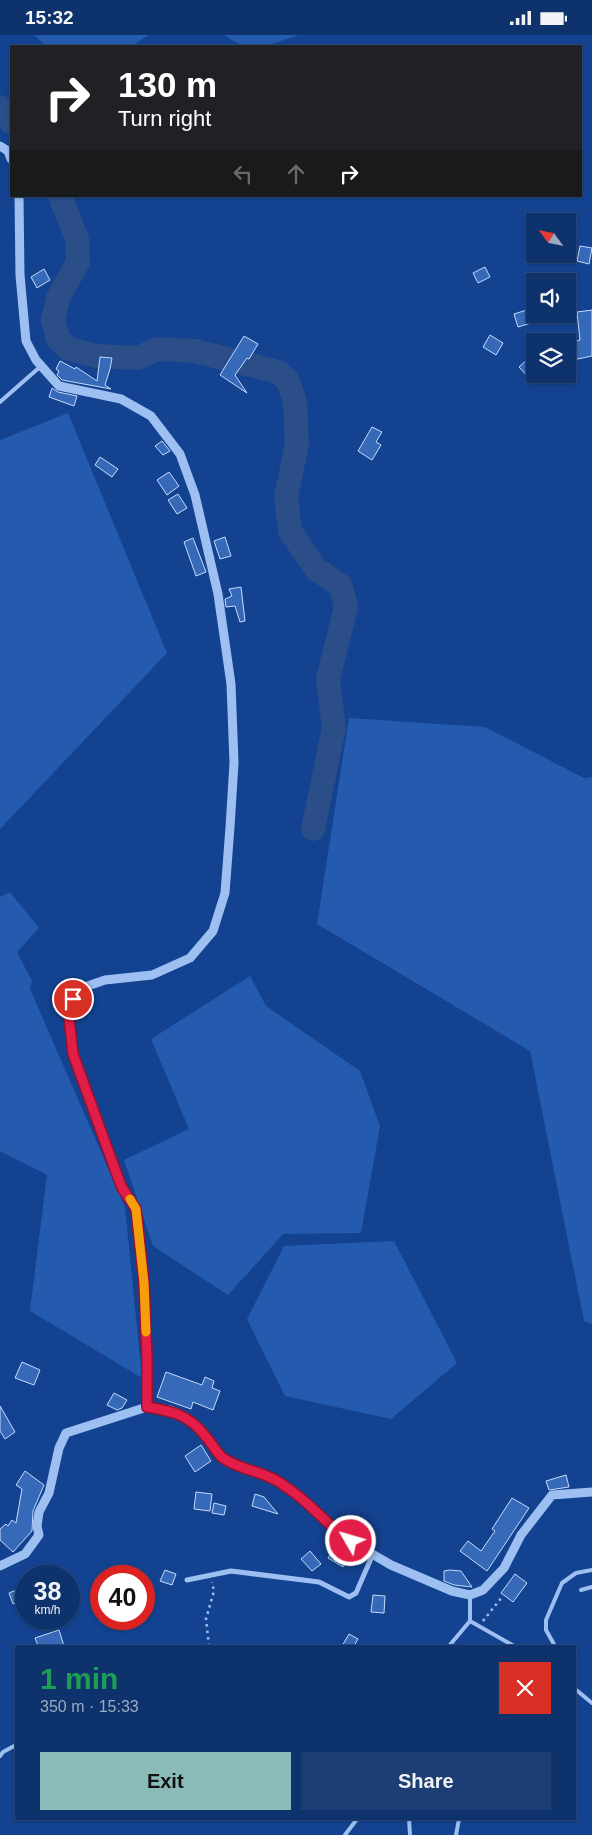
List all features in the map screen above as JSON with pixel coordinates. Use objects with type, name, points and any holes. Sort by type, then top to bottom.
[{"type":"street","points":[[0,146],[8,151],[10,156]]},
{"type":"street","points":[[19,197],[20,275],[26,341],[41,366],[59,386],[121,399],[151,415],[180,454],[195,495],[218,594],[231,684],[234,763],[230,827],[225,893],[213,931],[190,958],[152,975],[106,980],[79,989],[68,1009],[73,1054],[122,1188],[136,1209],[144,1283],[147,1407]]},
{"type":"street","points":[[0,1567],[25,1554],[39,1535],[37,1526],[39,1512],[49,1493],[59,1448],[66,1433],[147,1407],[182,1415],[199,1427],[222,1457],[237,1466],[270,1477],[287,1487],[339,1534],[391,1565],[452,1591],[470,1595],[483,1590],[504,1568],[521,1535],[552,1495],[592,1492]]},
{"type":"street","points":[[187,1580],[231,1571],[319,1581],[348,1597],[356,1593],[373,1554]]},
{"type":"lane","points":[[0,401],[41,366]]},
{"type":"lane","points":[[554,1645],[546,1631],[546,1620],[562,1583],[576,1573],[592,1570]]},
{"type":"lane","points":[[581,1590],[592,1587]]},
{"type":"lane","points":[[450,1645],[470,1621],[470,1595]]},
{"type":"lane","points":[[470,1621],[512,1645]]},
{"type":"lane","points":[[576,1690],[592,1703]]},
{"type":"lane","points":[[0,1756],[3,1752],[15,1746]]},
{"type":"lane","points":[[344,1835],[356,1820]]},
{"type":"lane","points":[[408,1820],[410,1835]]},
{"type":"lane","points":[[456,1835],[459,1820]]},
{"type":"path","points":[[209,1645],[206,1619],[214,1591],[211,1575]]},
{"type":"path","points":[[479,1626],[502,1597]]},
{"type":"shaded area","points":[[34,35],[149,35],[133,45],[45,45]]},
{"type":"shaded area","points":[[224,35],[299,35],[269,45],[240,45]]},
{"type":"shaded area","points":[[68,413],[167,653],[0,829],[0,440]]},
{"type":"shaded area","points":[[349,718],[485,727],[584,778],[592,777],[592,1324],[584,1321],[530,1051],[317,924]]},
{"type":"shaded area","points":[[10,892],[39,928],[17,952],[32,981],[30,989],[125,1207],[142,1378],[30,1311],[47,1175],[0,1151],[0,897]]},
{"type":"shaded area","points":[[250,976],[266,1006],[360,1071],[380,1126],[361,1233],[283,1234],[228,1295],[153,1246],[124,1160],[189,1129],[151,1039]]},
{"type":"shaded area","points":[[394,1241],[457,1363],[391,1419],[285,1396],[247,1319],[284,1246]]},
{"type":"building","points":[[580,246],[592,248],[589,264],[577,261]]},
{"type":"building","points":[[485,267],[490,277],[478,283],[473,273]]},
{"type":"building","points":[[44,269],[50,280],[37,288],[31,277]]},
{"type":"building","points":[[526,310],[526,323],[531,323],[518,327],[514,314]]},
{"type":"building","points":[[592,310],[592,356],[576,359],[576,341],[580,340],[577,312]]},
{"type":"building","points":[[490,335],[503,343],[496,355],[483,347]]},
{"type":"building","points":[[244,336],[258,344],[249,359],[247,358],[235,375],[247,393],[220,375]]},
{"type":"building","points":[[100,357],[112,358],[105,385],[111,389],[62,380],[57,375],[59,371],[56,369],[60,361],[75,369],[76,367],[97,381]]},
{"type":"building","points":[[526,361],[526,375],[519,367]]},
{"type":"building","points":[[52,388],[58,392],[77,396],[74,406],[49,397]]},
{"type":"building","points":[[372,427],[382,432],[376,442],[381,445],[372,460],[358,451]]},
{"type":"building","points":[[162,441],[170,451],[163,455],[155,446]]},
{"type":"building","points":[[100,457],[118,469],[112,477],[95,465]]},
{"type":"building","points":[[169,472],[179,486],[167,495],[157,480]]},
{"type":"building","points":[[178,494],[187,508],[177,514],[168,500]]},
{"type":"building","points":[[225,537],[231,556],[220,559],[214,541]]},
{"type":"building","points":[[193,538],[206,572],[196,576],[184,542]]},
{"type":"building","points":[[241,587],[245,621],[240,622],[235,606],[226,607],[225,599],[232,596],[229,589]]},
{"type":"building","points":[[22,1362],[40,1370],[34,1385],[15,1378]]},
{"type":"building","points":[[166,1372],[202,1385],[205,1377],[214,1381],[212,1388],[220,1391],[213,1410],[193,1402],[191,1409],[157,1397]]},
{"type":"building","points":[[114,1393],[127,1400],[122,1408],[117,1410],[107,1405]]},
{"type":"building","points":[[0,1406],[15,1432],[5,1439],[0,1431]]},
{"type":"building","points":[[201,1445],[211,1461],[195,1472],[185,1456]]},
{"type":"building","points":[[25,1471],[44,1485],[33,1511],[32,1531],[13,1552],[0,1540],[0,1529],[6,1524],[8,1526],[12,1520],[16,1523],[22,1489],[16,1485]]},
{"type":"building","points":[[566,1475],[569,1487],[549,1490],[546,1481]]},
{"type":"building","points":[[196,1492],[212,1494],[210,1511],[194,1509]]},
{"type":"building","points":[[255,1494],[264,1497],[278,1514],[252,1506]]},
{"type":"building","points":[[512,1498],[529,1508],[487,1571],[460,1551],[468,1541],[481,1551],[495,1531],[492,1529]]},
{"type":"building","points":[[214,1503],[226,1506],[224,1515],[212,1513]]},
{"type":"building","points":[[339,1541],[362,1555],[357,1563],[348,1558],[343,1567],[328,1558]]},
{"type":"building","points":[[310,1551],[321,1564],[312,1571],[301,1559]]},
{"type":"building","points":[[165,1570],[176,1574],[172,1585],[160,1581]]},
{"type":"building","points":[[444,1571],[461,1571],[472,1587],[454,1585],[444,1581]]},
{"type":"building","points":[[515,1574],[527,1583],[513,1602],[501,1593]]},
{"type":"building","points":[[15,1591],[15,1603],[13,1604],[9,1593]]},
{"type":"building","points":[[373,1595],[385,1596],[384,1613],[371,1612]]},
{"type":"building","points":[[59,1630],[64,1645],[38,1645],[35,1638]]},
{"type":"building","points":[[349,1634],[358,1639],[355,1645],[343,1645]]},
{"type":"waterway","points":[[0,107],[10,121]]},
{"type":"waterway","points":[[60,197],[77,239],[78,262],[58,298],[53,320],[58,339],[69,349],[96,356],[138,358],[157,349],[195,351],[278,372],[288,381],[295,402],[297,444],[286,497],[290,531],[316,569],[341,586],[346,607],[328,679],[334,728],[313,829]]},
{"type":"slow traffic","points":[[130,1199],[136,1209],[144,1283],[146,1332]]},
{"type":"route","points":[[73,999],[68,1009],[73,1054],[122,1188],[136,1209],[144,1283],[147,1407],[182,1415],[199,1427],[222,1457],[237,1466],[270,1477],[287,1487],[324,1518],[339,1534],[351,1541]]}]
